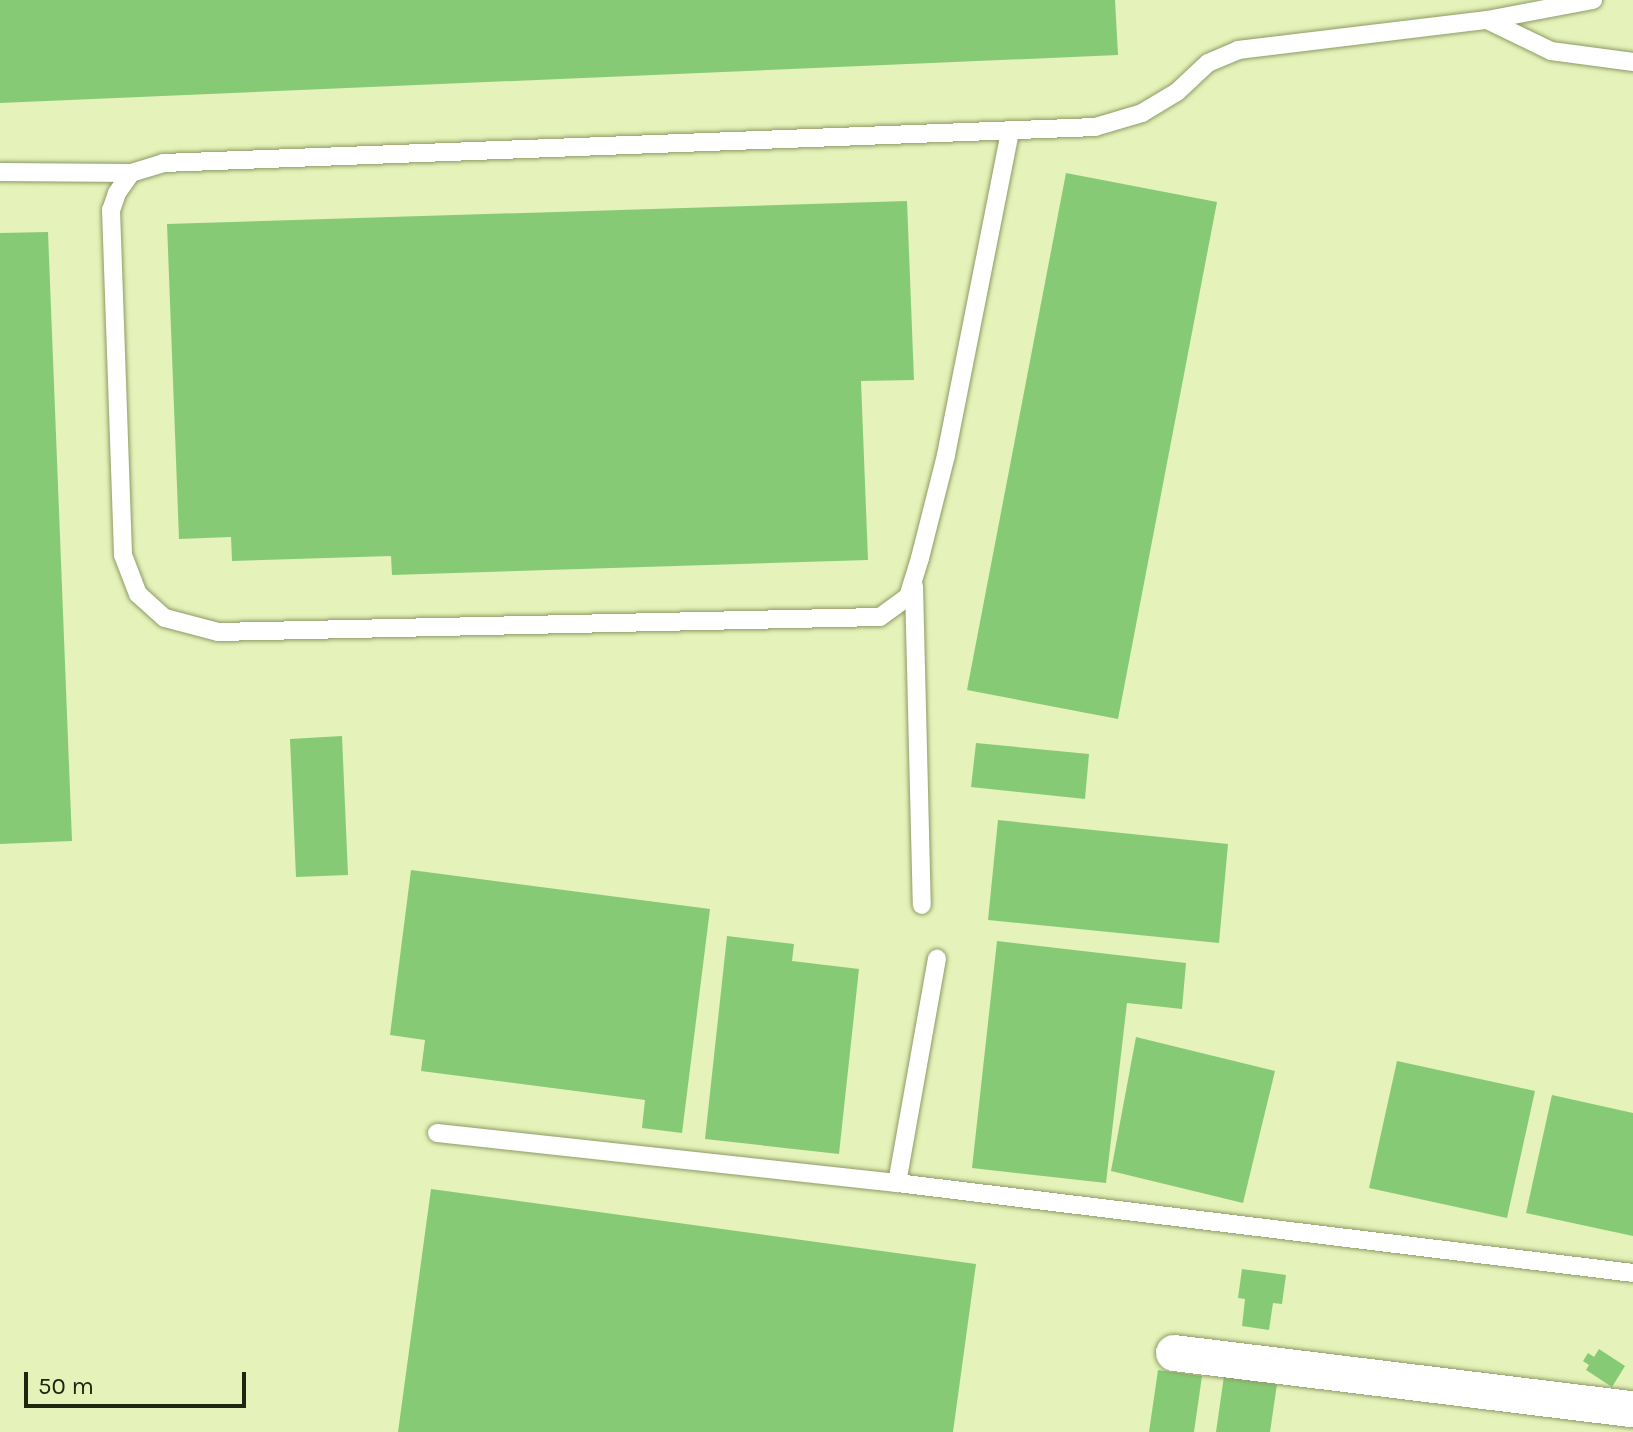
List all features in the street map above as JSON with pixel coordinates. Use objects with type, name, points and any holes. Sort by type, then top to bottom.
[{"type":"street","points":[[1174,1353],[1633,1409]]},
{"type":"lane","points":[[0,172],[131,173],[163,163],[1095,127],[1142,113],[1177,92],[1208,63],[1238,50],[1487,20],[1593,0]]},
{"type":"lane","points":[[1487,20],[1551,51],[1633,62]]},
{"type":"lane","points":[[131,173],[117,193],[111,210],[123,555],[138,594],[165,618],[218,632],[880,617],[908,597],[914,579],[946,455],[1010,131]]},
{"type":"lane","points":[[914,579],[922,905]]},
{"type":"lane","points":[[897,1183],[937,959]]},
{"type":"lane","points":[[437,1133],[897,1183],[1633,1273]]},
{"type":"building","points":[[0,0],[1115,0],[1118,55],[0,103]]},
{"type":"building","points":[[1066,173],[1217,202],[1118,719],[967,690]]},
{"type":"building","points":[[907,201],[914,380],[861,381],[868,560],[392,575],[391,556],[232,561],[231,537],[179,539],[167,224]]},
{"type":"building","points":[[48,232],[72,841],[0,844],[0,233]]},
{"type":"building","points":[[342,736],[348,875],[296,877],[290,739]]},
{"type":"building","points":[[976,743],[1089,754],[1085,799],[971,787]]},
{"type":"building","points":[[998,820],[1228,844],[1219,943],[988,920]]},
{"type":"building","points":[[411,870],[710,909],[682,1133],[642,1128],[645,1100],[421,1071],[425,1040],[390,1035]]},
{"type":"building","points":[[727,936],[794,944],[792,961],[859,969],[839,1154],[705,1139]]},
{"type":"building","points":[[997,941],[1186,963],[1182,1009],[1127,1003],[1106,1183],[972,1168]]},
{"type":"building","points":[[1136,1037],[1275,1071],[1243,1203],[1111,1171]]},
{"type":"building","points":[[1397,1061],[1535,1091],[1507,1218],[1369,1188]]},
{"type":"building","points":[[1552,1095],[1633,1113],[1633,1236],[1526,1213]]},
{"type":"building","points":[[431,1189],[976,1264],[953,1432],[398,1432]]},
{"type":"building","points":[[1242,1269],[1286,1275],[1282,1304],[1273,1303],[1269,1330],[1242,1326],[1245,1299],[1238,1298]]},
{"type":"building","points":[[1599,1349],[1625,1366],[1612,1387],[1586,1370],[1589,1365],[1583,1361],[1588,1353],[1594,1357]]},
{"type":"building","points":[[1158,1370],[1202,1376],[1194,1432],[1149,1432]]},
{"type":"building","points":[[1224,1376],[1277,1384],[1270,1432],[1216,1432]]}]
